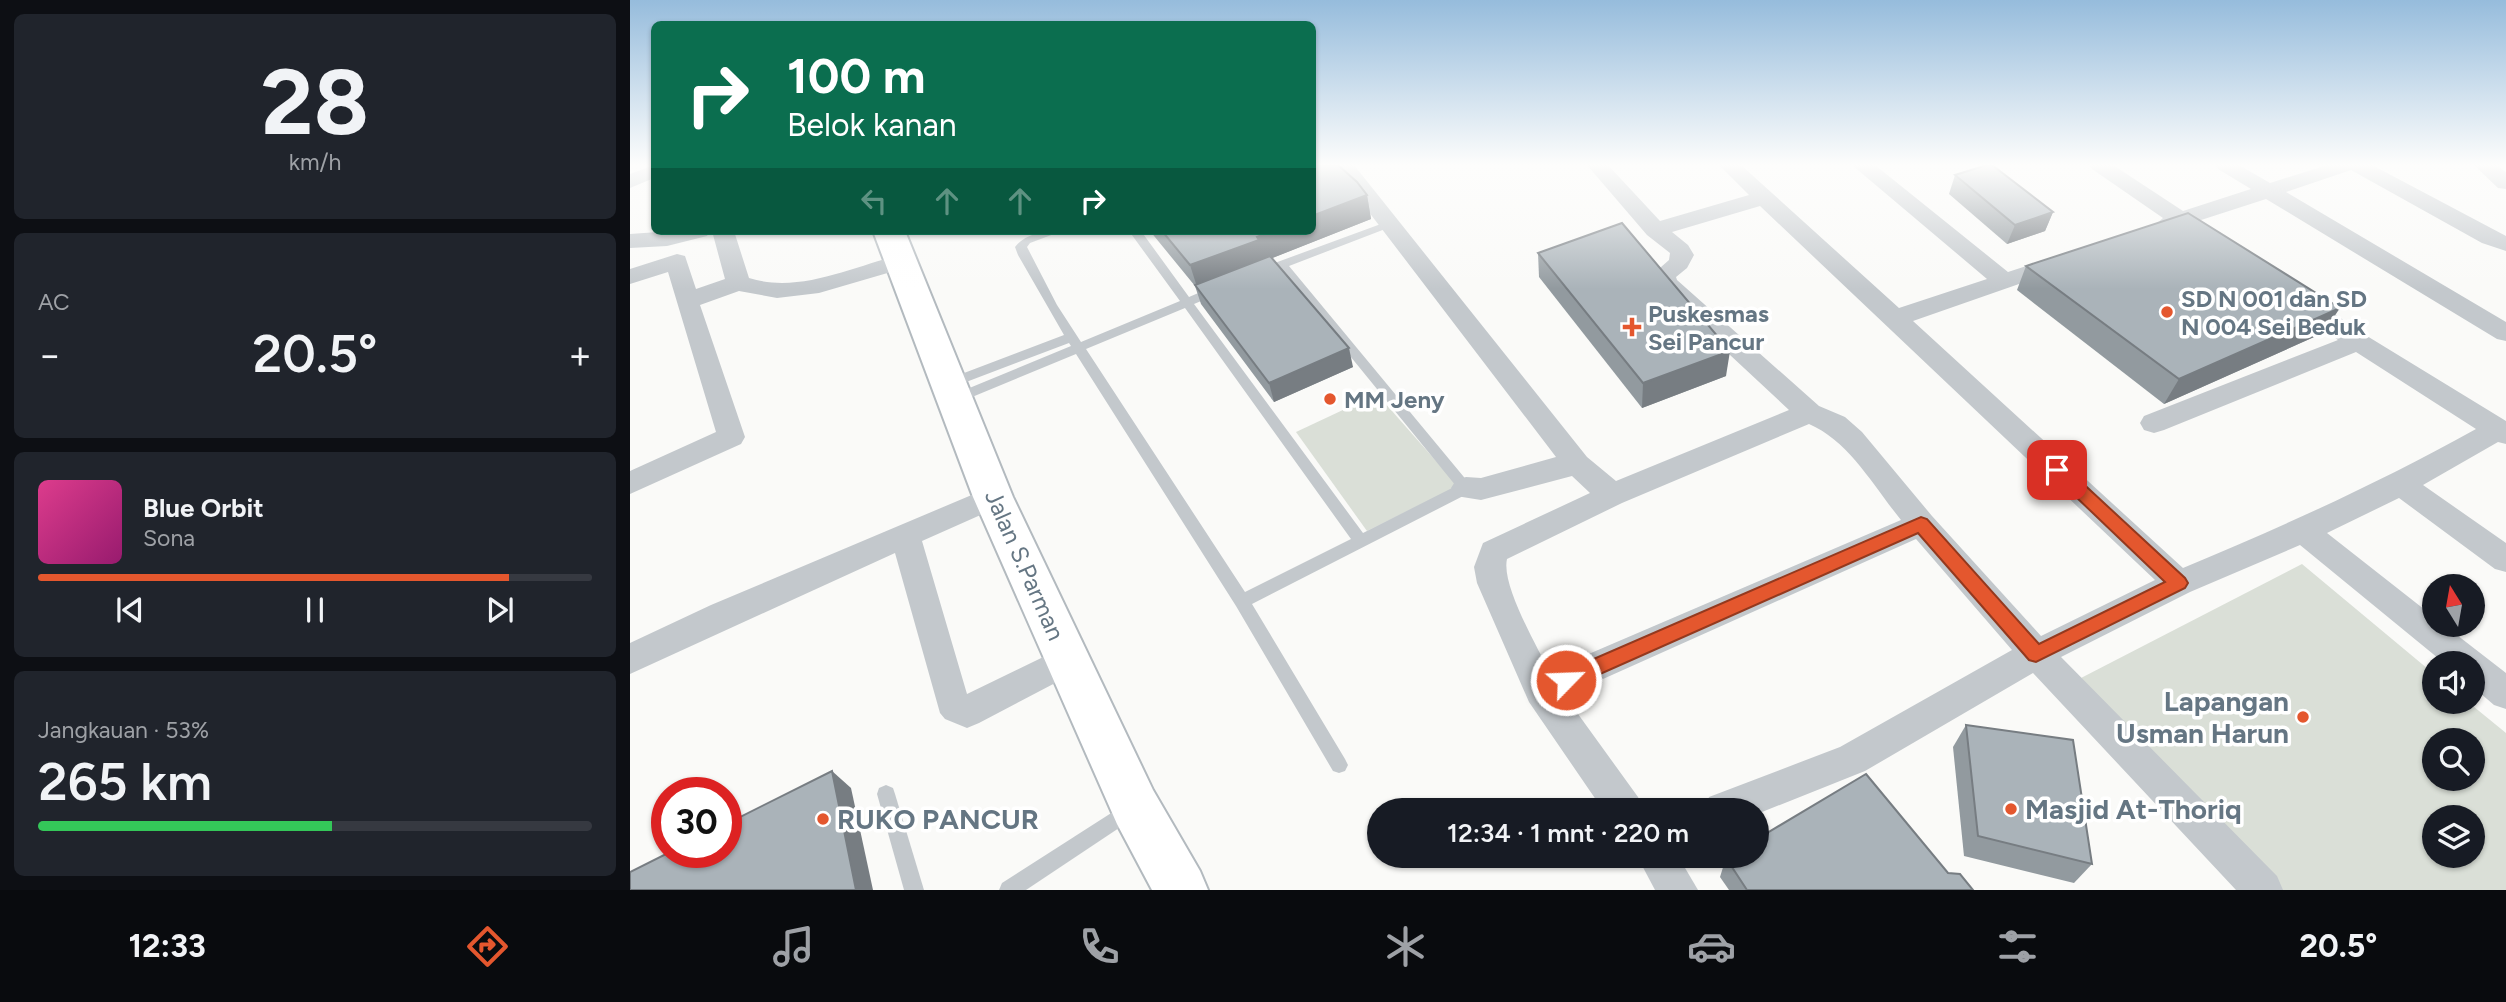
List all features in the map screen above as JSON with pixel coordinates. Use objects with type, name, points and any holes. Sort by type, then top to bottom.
[{"type":"main road","name":"Jalan S.Parman","points":[[894,246],[993,497],[1135,807],[1181,890]]},
{"type":"street","points":[[1376,207],[1577,464],[1612,495]]},
{"type":"street","points":[[1634,207],[1655,230],[1680,250],[1682,256],[1679,263],[1664,275],[1666,283],[1809,413],[1835,424],[1852,439],[1921,524],[2036,654],[2263,890]]},
{"type":"street","points":[[1655,230],[1733,207]]},
{"type":"street","points":[[1775,207],[2179,583]]},
{"type":"street","points":[[1913,207],[2005,281]]},
{"type":"street","points":[[2161,207],[2225,250]]},
{"type":"street","points":[[2143,233],[2219,207]]},
{"type":"street","points":[[2294,207],[2506,333]]},
{"type":"street","points":[[2433,207],[2506,244]]},
{"type":"street","points":[[630,241],[667,239],[683,235]]},
{"type":"street","points":[[724,235],[738,283]]},
{"type":"street","points":[[687,301],[738,283],[767,291],[853,277],[894,246]]},
{"type":"street","points":[[1896,318],[2080,254]]},
{"type":"street","points":[[630,277],[677,261],[687,301],[731,437],[630,483]]},
{"type":"street","points":[[2280,288],[2358,342],[2502,431]]},
{"type":"street","points":[[2154,423],[2358,342]]},
{"type":"street","points":[[1617,798],[1541,691],[1493,583],[1490,567],[1494,552],[1612,495],[1809,413]]},
{"type":"street","points":[[1753,798],[1852,759],[2036,654],[2179,583],[2302,531],[2401,484],[2502,431]]},
{"type":"street","points":[[1466,488],[1482,489],[1542,471],[1577,464]]},
{"type":"street","points":[[2401,484],[2506,560]]},
{"type":"street","points":[[630,659],[722,615],[993,497]]},
{"type":"street","points":[[1541,691],[1921,524]]},
{"type":"street","points":[[2302,531],[2453,651]]},
{"type":"street","points":[[905,536],[957,708],[967,712],[1068,660]]},
{"type":"street","points":[[2485,677],[2506,694]]},
{"type":"street","points":[[1852,759],[1877,789]]},
{"type":"street","points":[[1664,868],[1678,890]]},
{"type":"lane","points":[[1258,274],[1389,223]]},
{"type":"lane","points":[[1044,235],[1026,241],[1021,247],[1075,342],[1242,601],[1339,765]]},
{"type":"lane","points":[[1138,235],[1360,540]]},
{"type":"lane","points":[[1242,601],[1466,488],[1282,265]]},
{"type":"lane","points":[[950,392],[1222,288]]},
{"type":"lane","points":[[886,794],[914,890]]},
{"type":"lane","points":[[1009,890],[1135,807]]},
{"type":"shaded area","points":[[1377,394],[1458,486],[1367,531],[1296,432]]},
{"type":"shaded area","name":"Lapangan Usman Harun","points":[[2302,564],[2422,664],[2422,714],[2483,714],[2506,733],[2506,890],[2281,890],[2081,678]]},
{"type":"building","points":[[1316,207],[1337,207],[1316,214]]},
{"type":"building","points":[[1993,207],[2046,207],[2053,212],[2015,225]]},
{"type":"building","name":"SD N 001 dan SD N 004 Sei Beduk","points":[[2188,213],[2340,308],[2179,379],[2026,266]]},
{"type":"building","name":"Puskesmas Sei Pancur","points":[[1622,223],[1730,351],[1643,383],[1538,253]]},
{"type":"building","points":[[1165,235],[1262,235],[1257,237],[1259,240],[1190,265]]},
{"type":"building","points":[[1270,256],[1349,348],[1269,383],[1195,285]]},
{"type":"building","name":"Masjid At-Thoriq","points":[[1966,725],[2073,740],[2092,864],[1978,836]]},
{"type":"building","name":"RUKO PANCUR","points":[[832,771],[856,890],[630,890],[630,872],[651,862],[651,868],[742,868],[742,816]]},
{"type":"building","points":[[1866,774],[1948,873],[1960,874],[1973,890],[1747,890],[1733,868],[1769,868],[1769,832]]},
{"type":"place","name":"SD N 001 dan SD N 004 Sei Beduk","points":[[2167,312]]},
{"type":"place","name":"Puskesmas Sei Pancur","points":[[1632,327]]},
{"type":"place","name":"MM Jeny","points":[[1330,399]]},
{"type":"place","name":"Lapangan Usman Harun","points":[[2303,717]]},
{"type":"place","name":"Masjid At-Thoriq","points":[[2011,809]]},
{"type":"place","name":"RUKO PANCUR","points":[[823,819]]},
{"type":"route","points":[[1566,680],[1921,524],[2036,654],[2179,583],[2057,470]]}]
